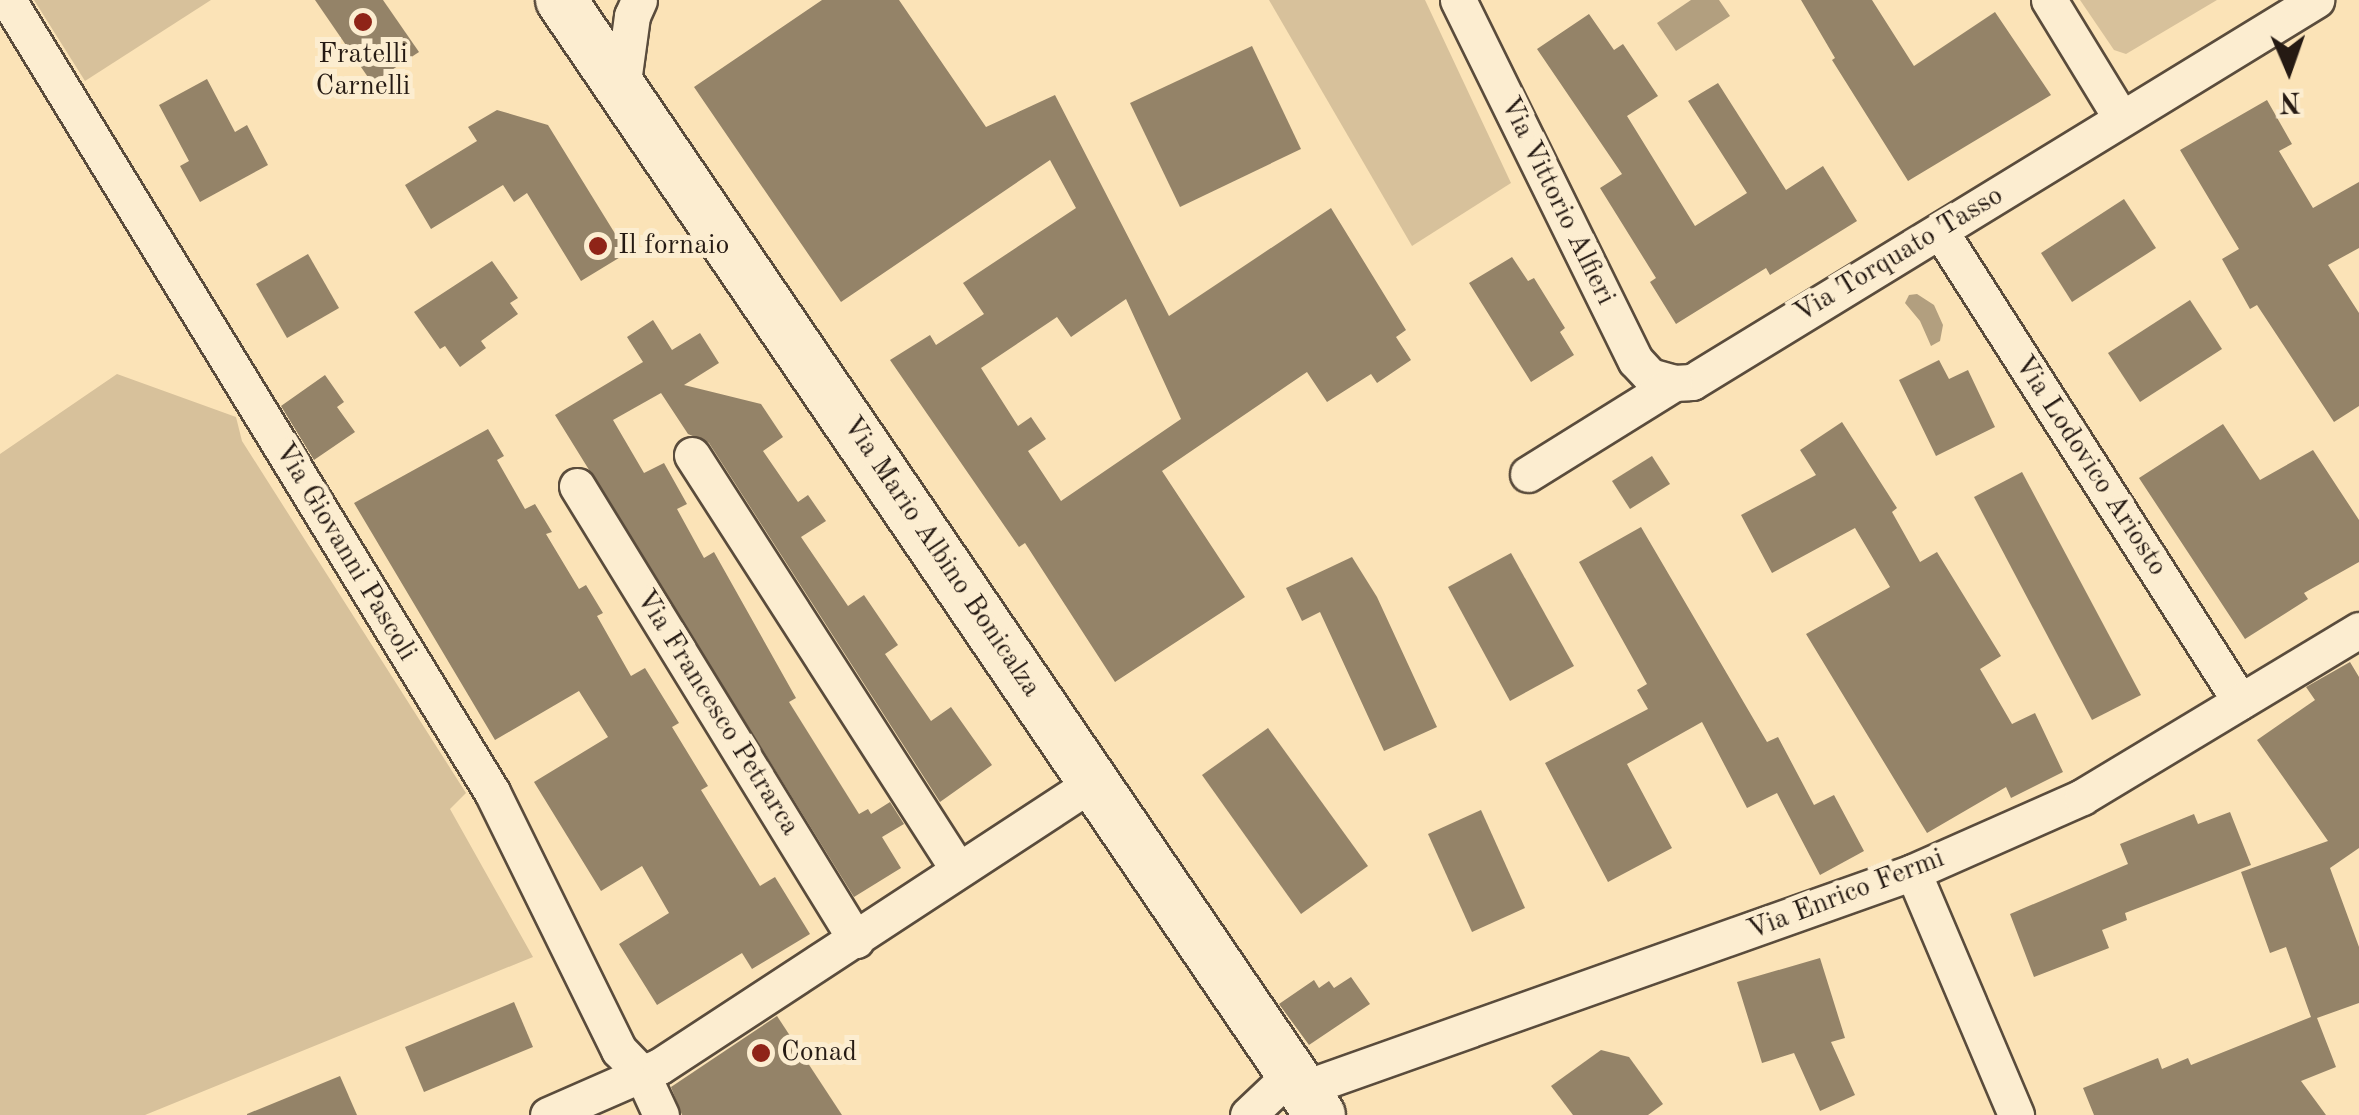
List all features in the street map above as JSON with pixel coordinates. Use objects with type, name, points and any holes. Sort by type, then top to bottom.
[{"type":"main road","name":"Via Mario Albino Bonicalza","points":[[560,0],[1092,783],[1297,1099]]},
{"type":"street","name":"Via Giovanni Pascoli","points":[[8,0],[492,792],[619,1050],[642,1074],[661,1115]]},
{"type":"street","points":[[622,89],[632,16],[639,0]]},
{"type":"street","name":"Via Vittorio Alfieri","points":[[1458,0],[1636,362],[1650,376],[1674,383]]},
{"type":"street","points":[[2049,0],[2121,118]]},
{"type":"street","name":"Via Torquato Tasso","points":[[1528,474],[1674,383],[1692,382],[2316,0]]},
{"type":"street","name":"Via Lodovico Ariosto","points":[[1940,231],[2240,701]]},
{"type":"street","points":[[692,454],[957,867]]},
{"type":"street","name":"Via Francesco Petrarca","points":[[577,486],[856,940]]},
{"type":"street","name":"Via Enrico Fermi","points":[[1297,1099],[1913,872],[2082,797],[2359,630]]},
{"type":"street","points":[[548,1115],[642,1074],[856,940],[957,867],[1092,783]]},
{"type":"street","points":[[1913,872],[2016,1115]]},
{"type":"street","points":[[1248,1115],[1297,1099]]},
{"type":"shaded area","points":[[34,0],[211,0],[85,81]]},
{"type":"shaded area","points":[[1269,0],[1425,0],[1511,183],[1412,246]]},
{"type":"shaded area","points":[[1691,0],[1719,0],[1730,16],[1676,51],[1657,23]]},
{"type":"shaded area","points":[[2080,0],[2217,0],[2126,54],[2114,50]]},
{"type":"shaded area","points":[[1917,294],[1934,305],[1943,325],[1940,341],[1931,346],[1920,321],[1905,303],[1909,295]]},
{"type":"shaded area","points":[[117,374],[236,417],[242,441],[466,793],[450,809],[533,957],[145,1115],[0,1115],[0,454]]},
{"type":"building","points":[[315,0],[383,0],[419,52],[372,83]]},
{"type":"building","points":[[822,0],[899,0],[986,127],[1055,95],[1169,316],[1331,208],[1406,330],[1396,337],[1411,360],[1377,383],[1371,374],[1327,402],[1307,372],[1162,471],[1245,597],[1115,682],[1025,543],[1019,547],[890,360],[930,335],[936,345],[984,314],[963,283],[1076,208],[1050,160],[841,302],[694,87]],"holes":[[[1126,299],[1181,419],[1061,501],[1028,451],[1046,439],[1031,417],[1018,426],[981,368],[1057,317],[1071,337]]]},
{"type":"building","points":[[1801,0],[1872,0],[1914,66],[1995,12],[2051,95],[1908,181],[1832,60],[1835,58]]},
{"type":"building","points":[[1589,14],[1614,50],[1623,44],[1658,96],[1627,116],[1695,226],[1747,193],[1688,101],[1718,83],[1786,190],[1823,166],[1857,221],[1770,275],[1766,268],[1676,324],[1650,282],[1656,278],[1600,188],[1622,174],[1537,49]]},
{"type":"building","points":[[1252,46],[1301,149],[1180,207],[1130,103]]},
{"type":"building","points":[[207,79],[235,132],[247,125],[268,165],[200,202],[180,166],[189,161],[159,105]]},
{"type":"building","points":[[2267,100],[2292,144],[2279,151],[2313,208],[2359,182],[2359,248],[2328,265],[2359,313],[2359,406],[2334,422],[2257,305],[2250,309],[2222,259],[2239,249],[2180,150]]},
{"type":"building","points":[[497,110],[548,125],[627,253],[581,281],[527,193],[514,202],[503,185],[431,229],[405,185],[477,141],[468,127]]},
{"type":"building","points":[[2124,199],[2156,248],[2072,302],[2041,253]]},
{"type":"building","points":[[308,254],[339,308],[287,338],[256,284]]},
{"type":"building","points":[[1512,257],[1528,281],[1534,278],[1565,328],[1560,332],[1574,355],[1531,382],[1469,283]]},
{"type":"building","points":[[492,261],[518,298],[510,303],[518,314],[481,341],[486,348],[460,367],[445,346],[440,349],[414,312]]},
{"type":"building","points":[[2190,300],[2222,349],[2140,402],[2108,353]]},
{"type":"building","points":[[653,320],[672,350],[700,333],[719,363],[684,385],[761,404],[783,437],[763,451],[798,502],[808,495],[826,521],[801,537],[848,606],[864,595],[898,645],[885,654],[931,721],[951,707],[992,765],[940,802],[709,443],[688,434],[661,393],[613,420],[644,473],[664,463],[687,504],[677,509],[704,558],[714,552],[796,698],[789,702],[859,814],[868,809],[871,814],[890,802],[904,824],[882,837],[901,868],[854,897],[555,415],[643,362],[627,337]]},
{"type":"building","points":[[1939,360],[1949,379],[1968,370],[1995,427],[1936,456],[1899,380]]},
{"type":"building","points":[[325,375],[344,402],[337,407],[355,432],[314,460],[281,406]]},
{"type":"building","points":[[1842,422],[1897,508],[1892,512],[1920,562],[1937,552],[2001,656],[1980,669],[2012,724],[2035,713],[2063,772],[2011,798],[2006,787],[1927,833],[1806,634],[1890,587],[1855,528],[1772,573],[1741,515],[1816,475],[1800,450]]},
{"type":"building","points":[[2223,424],[2260,480],[2313,450],[2359,520],[2359,562],[2304,593],[2308,599],[2245,639],[2139,478]]},
{"type":"building","points":[[488,429],[504,456],[497,460],[525,509],[535,504],[552,532],[546,534],[579,589],[586,585],[603,613],[597,616],[631,676],[645,668],[679,723],[672,727],[708,786],[701,790],[760,886],[775,877],[810,934],[752,969],[742,953],[657,1005],[619,944],[669,913],[642,866],[601,891],[534,782],[608,737],[579,691],[495,740],[354,503]]},
{"type":"building","points":[[1652,456],[1670,484],[1630,509],[1612,481]]},
{"type":"building","points":[[2022,472],[2141,695],[2092,720],[1974,497]]},
{"type":"building","points":[[1641,527],[1767,742],[1778,737],[1814,805],[1834,795],[1864,851],[1820,875],[1777,793],[1747,808],[1702,722],[1627,764],[1672,848],[1608,882],[1545,763],[1648,709],[1637,690],[1647,684],[1579,562]]},
{"type":"building","points":[[1511,553],[1574,666],[1510,701],[1448,587]]},
{"type":"building","points":[[1352,557],[1377,597],[1437,727],[1384,751],[1320,612],[1302,621],[1286,588]]},
{"type":"building","points":[[2350,662],[2359,677],[2359,848],[2330,868],[2359,947],[2359,1003],[2317,1018],[2336,1067],[2301,1081],[2326,1115],[2094,1115],[2083,1088],[2158,1058],[2162,1069],[2188,1058],[2191,1065],[2311,1017],[2286,947],[2270,953],[2241,872],[2328,841],[2257,740],[2315,700],[2306,687]]},
{"type":"building","points":[[1268,728],[1368,866],[1301,914],[1202,775]]},
{"type":"building","points":[[1481,810],[1525,908],[1472,932],[1428,834]]},
{"type":"building","points":[[2230,812],[2251,865],[2125,913],[2127,920],[2102,930],[2109,948],[2034,977],[2010,914],[2128,864],[2120,844],[2194,814],[2198,824]]},
{"type":"building","points":[[1820,958],[1845,1038],[1831,1042],[1855,1095],[1820,1111],[1794,1053],[1762,1063],[1737,982]]},
{"type":"building","points":[[1351,977],[1370,1004],[1309,1045],[1279,1004],[1314,980],[1319,988],[1329,981],[1334,988]]},
{"type":"building","points":[[514,1002],[533,1047],[424,1092],[405,1047]]},
{"type":"building","name":"Conad","points":[[777,1016],[842,1115],[682,1115],[671,1087]]},
{"type":"building","points":[[1601,1050],[1629,1057],[1663,1104],[1648,1115],[1573,1115],[1551,1086]]},
{"type":"building","points":[[340,1076],[357,1115],[247,1115],[247,1114]]},
{"type":"place","name":"Fratelli Carnelli","points":[[363,22]]},
{"type":"place","name":"Il fornaio","points":[[598,246]]},
{"type":"place","name":"Conad","points":[[761,1053]]}]
